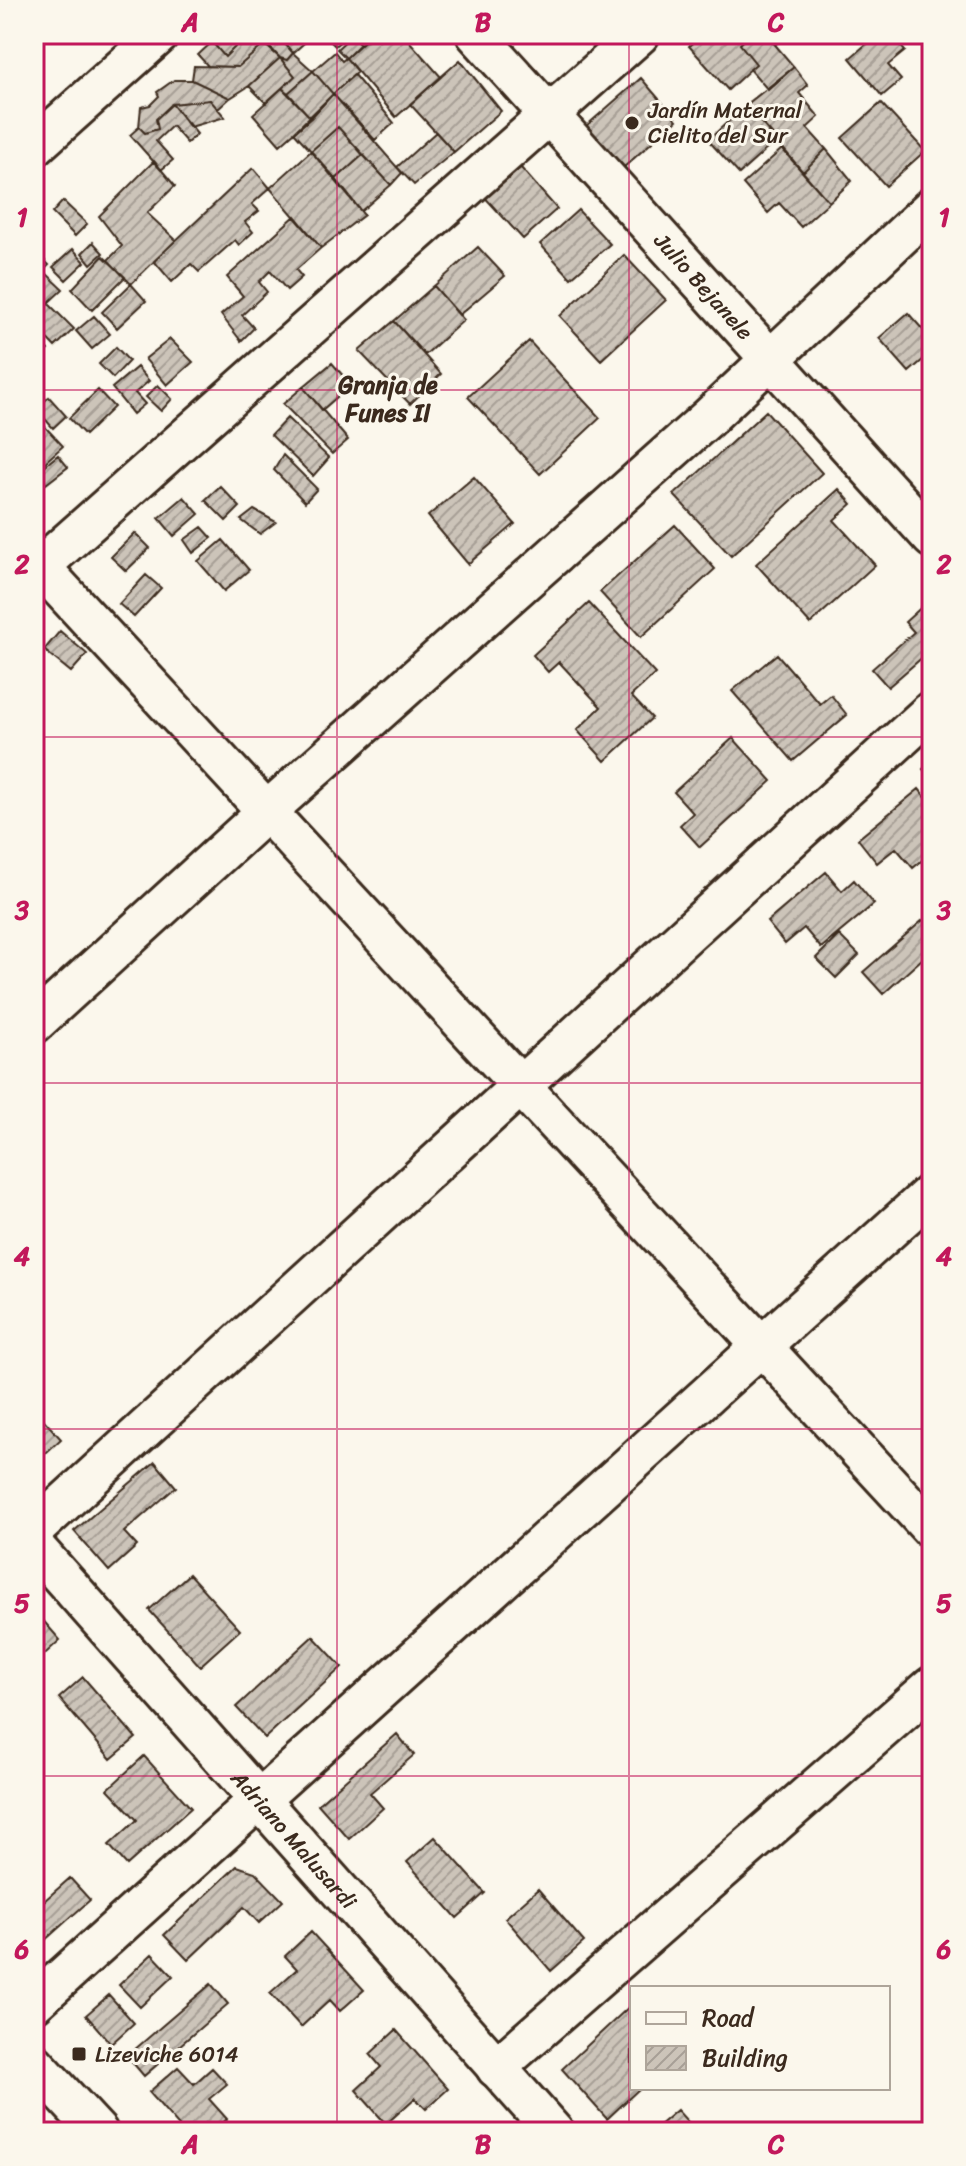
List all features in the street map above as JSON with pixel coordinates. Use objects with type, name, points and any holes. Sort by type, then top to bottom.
[{"type":"street","points":[[34,147],[160,34]]},
{"type":"street","name":"Julio Bejanele","points":[[476,34],[932,538]]},
{"type":"street","points":[[640,34],[36,566],[523,1085],[932,1530]]},
{"type":"street","points":[[34,1024],[266,812],[707,419],[932,207]]},
{"type":"street","points":[[34,1530],[932,710]]},
{"type":"street","points":[[34,2003],[932,1192]]},
{"type":"street","name":"Adriano Malusardi","points":[[34,1546],[554,2132]]},
{"type":"street","points":[[496,2068],[932,1686]]},
{"type":"street","points":[[34,2063],[98,2132]]},
{"type":"building","points":[[221,34],[248,34],[225,57],[212,42]]},
{"type":"building","points":[[248,34],[266,43],[238,67],[208,66],[198,55],[212,42],[225,57]]},
{"type":"building","points":[[253,34],[276,34],[293,53],[287,60],[280,58]]},
{"type":"building","points":[[276,34],[314,34],[293,53]]},
{"type":"building","points":[[323,34],[349,34],[335,46]]},
{"type":"building","points":[[351,34],[372,34],[360,44]]},
{"type":"building","points":[[372,34],[403,34],[441,77],[396,117],[346,58]]},
{"type":"building","points":[[703,34],[749,34],[740,44],[756,64],[728,90],[689,46]]},
{"type":"building","points":[[751,34],[766,34],[794,67],[768,90],[750,69],[756,64],[740,44]]},
{"type":"building","points":[[766,34],[788,34],[776,44]]},
{"type":"building","points":[[878,34],[891,34],[905,51],[888,65],[901,80],[882,96],[850,58]]},
{"type":"building","points":[[352,35],[360,44],[346,58],[337,49]]},
{"type":"building","points":[[266,43],[280,58],[249,86],[230,98],[192,80],[194,66],[238,67]]},
{"type":"building","points":[[335,52],[342,61],[346,58],[357,72],[333,94],[313,71]]},
{"type":"building","points":[[293,53],[313,71],[288,93],[282,88],[295,76],[280,58],[287,60]]},
{"type":"building","points":[[280,58],[295,76],[266,103],[249,86]]},
{"type":"building","points":[[460,60],[501,111],[454,152],[410,104]]},
{"type":"building","points":[[794,67],[808,85],[799,93],[819,117],[807,128],[826,149],[803,172],[746,105]]},
{"type":"building","points":[[313,71],[333,94],[311,118],[288,93]]},
{"type":"building","points":[[354,75],[394,123],[375,140],[333,94]]},
{"type":"building","name":"Jardín Maternal Cielito del Sur","points":[[641,78],[677,120],[623,168],[586,126]]},
{"type":"building","points":[[174,80],[192,80],[230,98],[218,109],[210,100],[172,104],[156,119],[158,129],[145,133],[139,127],[141,107],[150,105],[159,96],[157,92]]},
{"type":"building","points":[[282,88],[311,118],[280,145],[253,114]]},
{"type":"building","points":[[333,94],[402,173],[391,185],[338,127],[311,151],[294,132]]},
{"type":"building","points":[[210,100],[225,117],[190,127],[172,104]]},
{"type":"building","points":[[881,103],[925,151],[886,186],[842,138]]},
{"type":"building","points":[[172,104],[197,134],[187,143],[172,126],[156,141],[173,160],[161,170],[130,135],[139,127],[145,133],[158,129],[156,119]]},
{"type":"building","points":[[746,105],[777,140],[739,174],[708,140]]},
{"type":"building","points":[[338,127],[363,155],[336,179],[311,151]]},
{"type":"building","points":[[436,132],[454,152],[414,185],[397,167]]},
{"type":"building","points":[[782,149],[829,202],[801,227],[779,203],[768,213],[743,184]]},
{"type":"building","points":[[826,149],[852,181],[829,202],[803,172]]},
{"type":"building","points":[[311,151],[364,215],[321,248],[270,188]]},
{"type":"building","points":[[363,155],[391,185],[361,211],[336,179]]},
{"type":"building","points":[[514,160],[557,209],[523,239],[480,192]]},
{"type":"building","points":[[154,161],[175,186],[147,213],[176,240],[131,284],[108,260],[122,246],[99,216]]},
{"type":"building","points":[[253,168],[270,188],[252,204],[259,211],[245,222],[253,232],[239,245],[235,240],[199,272],[191,264],[172,282],[154,261]]},
{"type":"building","points":[[63,201],[87,224],[75,236],[52,213]]},
{"type":"building","points":[[578,210],[610,244],[571,278],[540,244]]},
{"type":"building","points":[[295,216],[321,248],[296,270],[302,277],[287,290],[270,271],[259,282],[267,292],[242,315],[254,328],[241,341],[221,315],[243,296],[227,277]]},
{"type":"building","points":[[93,242],[103,253],[91,264],[82,253]]},
{"type":"building","points":[[478,247],[505,276],[459,315],[434,286]]},
{"type":"building","points":[[73,249],[85,262],[66,280],[53,267]]},
{"type":"building","points":[[34,250],[49,265],[34,280]]},
{"type":"building","points":[[624,255],[666,300],[601,360],[560,316]]},
{"type":"building","points":[[103,256],[125,277],[92,310],[72,289]]},
{"type":"building","points":[[47,274],[63,289],[48,303],[74,329],[55,347],[34,325],[34,287]]},
{"type":"building","points":[[131,284],[146,301],[117,328],[102,312]]},
{"type":"building","points":[[434,286],[464,320],[425,355],[394,321]]},
{"type":"building","points":[[908,313],[932,340],[932,352],[909,372],[879,338]]},
{"type":"building","points":[[94,316],[110,334],[92,349],[76,331]]},
{"type":"building","points":[[394,321],[441,374],[410,404],[359,351]]},
{"type":"building","points":[[34,334],[48,350],[34,363]]},
{"type":"building","points":[[170,339],[193,362],[167,385],[145,359]]},
{"type":"building","points":[[529,341],[600,418],[540,474],[468,397]]},
{"type":"building","points":[[116,347],[129,361],[113,378],[99,364]]},
{"type":"building","points":[[332,363],[351,385],[322,410],[303,387]]},
{"type":"building","points":[[137,367],[149,381],[135,393],[145,404],[133,414],[112,388]]},
{"type":"building","points":[[158,385],[172,399],[161,411],[146,397]]},
{"type":"building","points":[[303,387],[348,440],[332,454],[283,404]]},
{"type":"building","points":[[98,390],[114,407],[85,435],[69,418]]},
{"type":"building","points":[[49,397],[66,416],[53,428],[36,409]]},
{"type":"building","points":[[766,411],[822,473],[731,556],[674,495]]},
{"type":"building","points":[[34,415],[63,446],[34,472]]},
{"type":"building","points":[[287,418],[329,458],[313,476],[271,435]]},
{"type":"building","points":[[58,455],[68,467],[46,484],[37,472]]},
{"type":"building","points":[[283,455],[317,489],[305,502],[274,470]]},
{"type":"building","points":[[474,477],[515,524],[468,564],[428,516]]},
{"type":"building","points":[[220,486],[240,507],[226,521],[205,500]]},
{"type":"building","points":[[839,489],[852,504],[834,520],[875,565],[810,624],[756,564]]},
{"type":"building","points":[[184,497],[199,514],[174,536],[159,518]]},
{"type":"building","points":[[254,510],[276,522],[260,534],[241,520]]},
{"type":"building","points":[[675,525],[715,569],[641,637],[600,592]]},
{"type":"building","points":[[202,527],[212,538],[193,553],[184,540]]},
{"type":"building","points":[[135,533],[150,548],[126,571],[111,557]]},
{"type":"building","points":[[223,540],[249,570],[224,591],[198,561]]},
{"type":"building","points":[[146,575],[161,588],[134,617],[119,604]]},
{"type":"building","points":[[589,603],[655,674],[631,696],[652,718],[605,761],[577,730],[601,707],[559,662],[548,672],[533,655]]},
{"type":"building","points":[[925,604],[932,611],[932,649],[888,687],[872,669],[914,632],[905,622]]},
{"type":"building","points":[[60,631],[87,654],[71,672],[44,650]]},
{"type":"building","points":[[777,654],[820,704],[831,695],[847,715],[793,761],[732,691]]},
{"type":"building","points":[[733,738],[772,781],[700,847],[680,825],[693,813],[674,792]]},
{"type":"building","points":[[932,761],[932,779],[923,769]]},
{"type":"building","points":[[919,789],[932,805],[932,852],[913,868],[896,848],[877,863],[858,839]]},
{"type":"building","points":[[826,872],[842,891],[854,880],[874,904],[821,948],[804,928],[785,944],[767,922]]},
{"type":"building","points":[[923,920],[932,930],[932,950],[883,994],[863,972]]},
{"type":"building","points":[[839,935],[859,955],[836,978],[816,958]]},
{"type":"building","points":[[34,1409],[61,1439],[34,1464]]},
{"type":"building","points":[[155,1462],[176,1487],[124,1532],[137,1546],[109,1571],[74,1531]]},
{"type":"building","points":[[189,1574],[240,1630],[200,1666],[149,1610]]},
{"type":"building","points":[[34,1610],[60,1640],[34,1664]]},
{"type":"building","points":[[313,1636],[342,1667],[265,1738],[236,1707]]},
{"type":"building","points":[[83,1677],[136,1738],[111,1759],[59,1698]]},
{"type":"building","points":[[397,1734],[414,1755],[370,1793],[383,1808],[349,1839],[318,1804]]},
{"type":"building","points":[[144,1756],[191,1808],[127,1865],[109,1845],[137,1820],[108,1789]]},
{"type":"building","points":[[435,1837],[485,1893],[457,1918],[407,1862]]},
{"type":"building","points":[[237,1866],[255,1872],[283,1901],[259,1923],[244,1907],[188,1960],[164,1935]]},
{"type":"building","points":[[70,1878],[90,1900],[34,1950],[34,1907]]},
{"type":"building","points":[[538,1889],[584,1942],[551,1971],[505,1918]]},
{"type":"building","points":[[311,1932],[364,1990],[340,2011],[330,2000],[301,2027],[270,1993],[297,1969],[285,1956]]},
{"type":"building","points":[[152,1954],[173,1976],[140,2007],[119,1985]]},
{"type":"building","points":[[211,1984],[228,2004],[144,2076],[127,2056]]},
{"type":"building","points":[[109,1995],[134,2023],[111,2044],[86,2015]]},
{"type":"building","points":[[630,2006],[630,2090],[638,2090],[607,2119],[562,2069]]},
{"type":"building","points":[[396,2030],[448,2089],[426,2109],[415,2098],[386,2124],[356,2090],[381,2067],[370,2054]]},
{"type":"building","points":[[178,2067],[194,2084],[212,2068],[227,2084],[209,2099],[227,2119],[213,2132],[184,2132],[149,2092]]},
{"type":"building","points":[[677,2110],[697,2132],[651,2132]]},
{"type":"place","name":"Jardín Maternal Cielito del Sur","points":[[632,123]]},
{"type":"place","name":"Lizeviche 6014","points":[[79,2054]]},
{"type":"district","name":"Granja de Funes II","points":[[388,399]]}]
